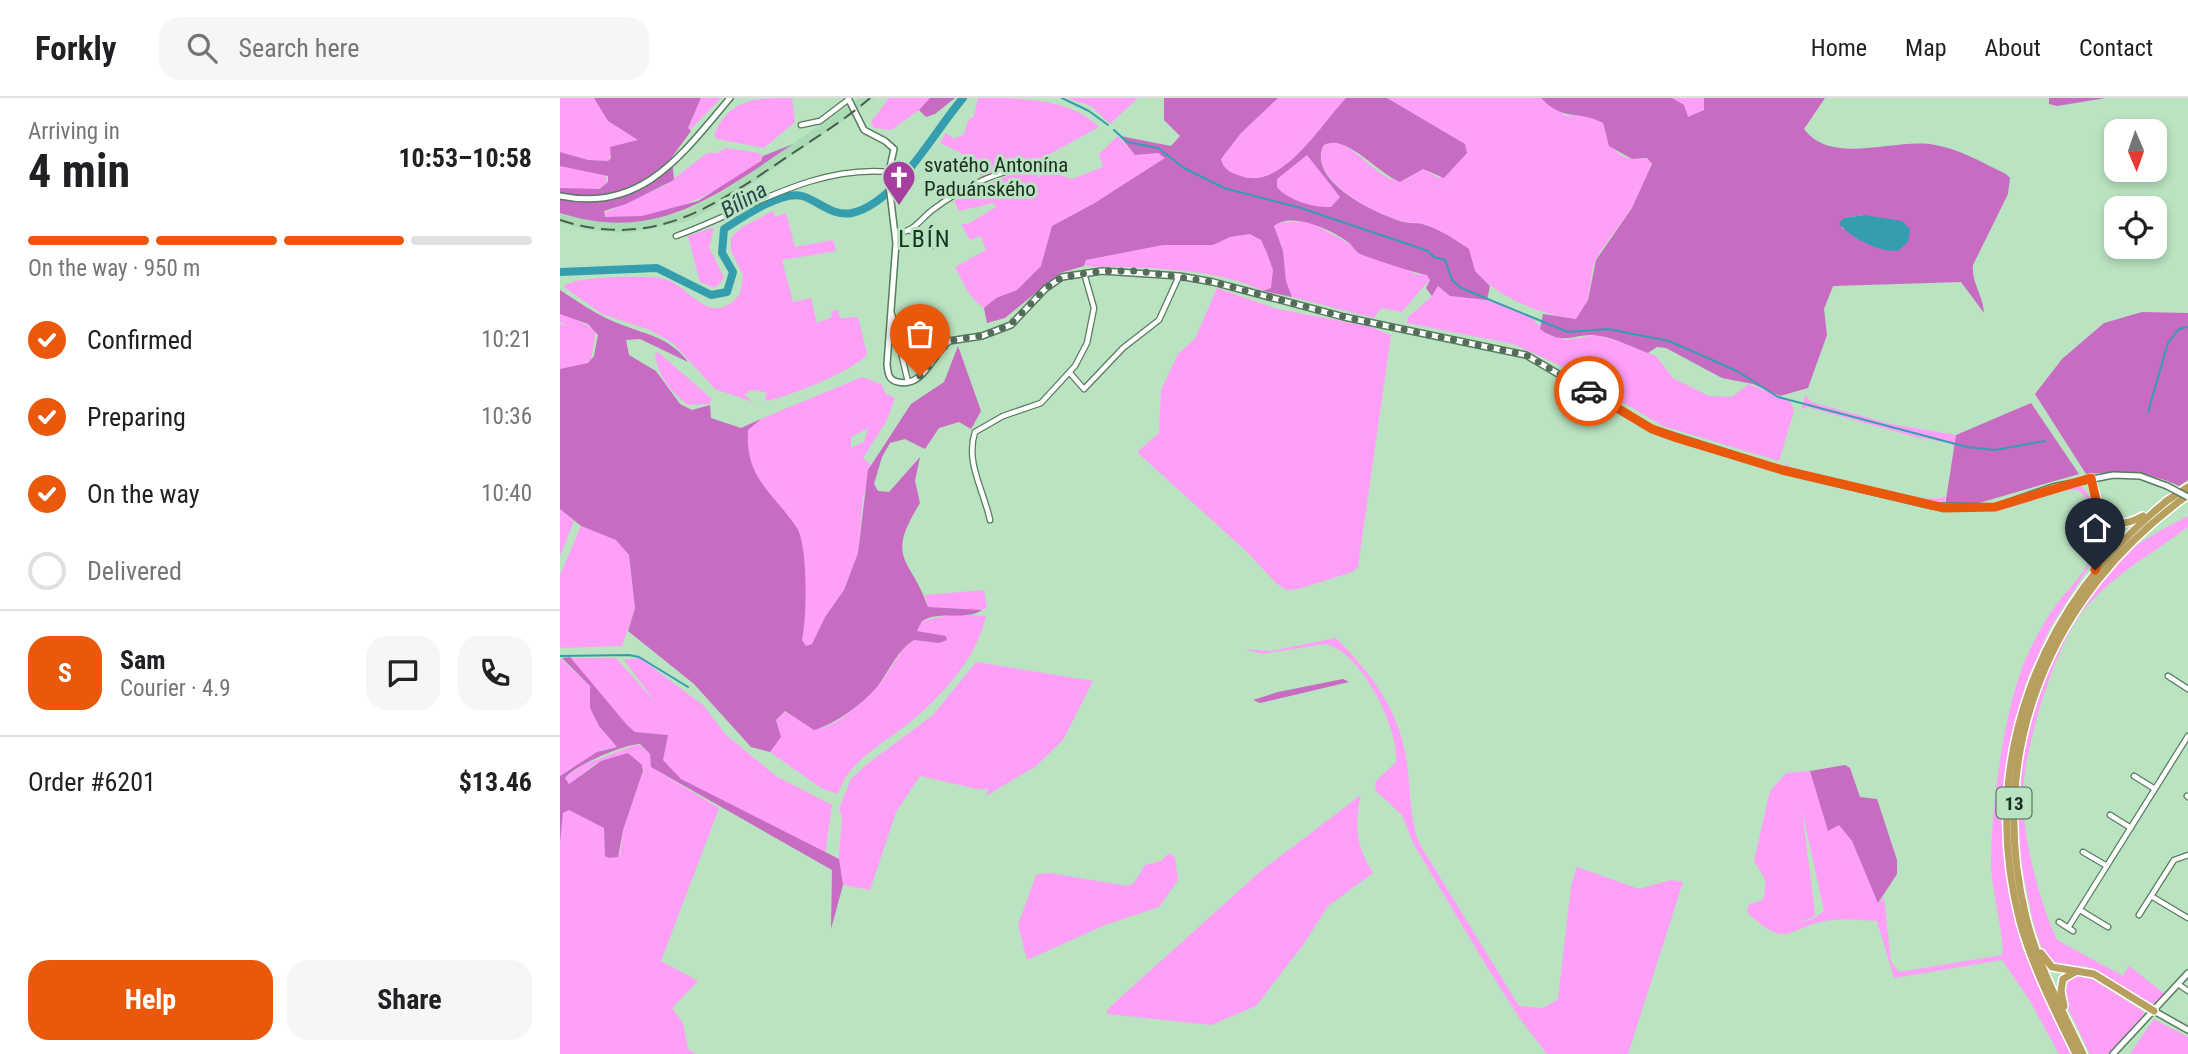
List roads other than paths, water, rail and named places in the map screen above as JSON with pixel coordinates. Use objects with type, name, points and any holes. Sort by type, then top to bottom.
[{"type":"highway","points":[[2091,478],[2105,540],[2095,570]]},
{"type":"highway","name":"13","points":[[2085,1054],[2037,954],[2026,919],[2017,864],[2014,815],[2019,760],[2028,716],[2049,656],[2069,619],[2102,572],[2188,487]]},
{"type":"highway","points":[[2098,506],[2110,521],[2123,525],[2188,496]]},
{"type":"highway","name":"13","points":[[2076,1054],[2038,974],[2020,920],[2010,865],[2008,796],[2015,741],[2036,671],[2063,616],[2095,570],[2141,522],[2171,503]]},
{"type":"highway","points":[[2017,864],[2044,960],[2058,969],[2081,970],[2094,974],[2154,1011]]},
{"type":"highway","points":[[2081,970],[2067,975],[2061,990],[2064,1007],[2085,1054]]},
{"type":"street","points":[[560,196],[598,198],[643,185],[677,161],[730,98]]},
{"type":"street","points":[[801,125],[820,121],[848,99],[864,130],[894,149],[888,181],[896,234],[888,372],[894,381],[908,382],[925,373],[941,347],[949,341],[1001,330],[1017,319],[1052,283],[1062,277],[1084,273],[1138,271],[1179,276],[1344,317],[1526,355],[1652,429],[1782,470],[1863,491],[1944,508],[1995,507],[2091,478],[2128,474],[2167,486],[2188,496]]},
{"type":"street","points":[[896,234],[911,231],[929,213],[961,190],[982,180],[1030,167],[1042,167]]},
{"type":"street","points":[[676,236],[724,219],[813,178],[864,170],[889,172]]},
{"type":"street","points":[[911,231],[932,246]]},
{"type":"street","points":[[990,520],[972,460],[971,444],[975,432],[1003,416],[1041,403],[1070,373],[1081,356],[1092,325],[1094,301],[1084,273]]},
{"type":"street","points":[[1070,373],[1084,389],[1123,348],[1159,320],[1179,276]]},
{"type":"street","points":[[891,312],[908,382]]},
{"type":"street","points":[[2168,676],[2188,689]]},
{"type":"street","points":[[2059,922],[2071,930],[2080,910],[2188,736]]},
{"type":"street","points":[[2134,776],[2155,789]]},
{"type":"street","points":[[2110,815],[2131,828]]},
{"type":"street","points":[[2083,852],[2107,866]]},
{"type":"street","points":[[2139,915],[2174,860],[2188,855]]},
{"type":"street","points":[[2151,895],[2188,918]]},
{"type":"street","points":[[2080,910],[2108,928]]},
{"type":"street","points":[[2113,1054],[2188,972]]},
{"type":"street","points":[[2178,984],[2188,990]]},
{"type":"street","points":[[2154,1011],[2188,1030]]},
{"type":"water","points":[[1864,215],[1902,221],[1910,229],[1908,242],[1899,250],[1885,250],[1858,239],[1839,223],[1844,218]]},
{"type":"waterway","name":"Bílina","points":[[560,272],[657,268],[711,295],[727,292],[733,272],[722,253],[724,229],[762,206],[794,195],[845,214],[868,207],[899,181],[914,164],[963,98]]},
{"type":"waterway","points":[[1062,98],[1089,111],[1108,125]]},
{"type":"waterway","points":[[1114,130],[1127,142],[1158,148],[1184,168],[1224,188],[1301,208],[1428,251],[1434,257],[1445,260],[1452,280],[1461,288],[1568,332],[1608,329],[1669,341],[1737,371],[1778,397],[1967,447],[1995,450],[2045,441]]},
{"type":"waterway","points":[[2148,412],[2168,343],[2179,329],[2188,327]]},
{"type":"waterway","points":[[560,656],[639,657],[688,687]]},
{"type":"railway","points":[[560,220],[593,228],[624,230],[681,218],[733,192],[830,129],[870,98]]},
{"type":"place","name":"svatého Antonína Paduánského","points":[[899,207]]},
{"type":"district","name":"LBÍN","points":[[925,239]]}]
